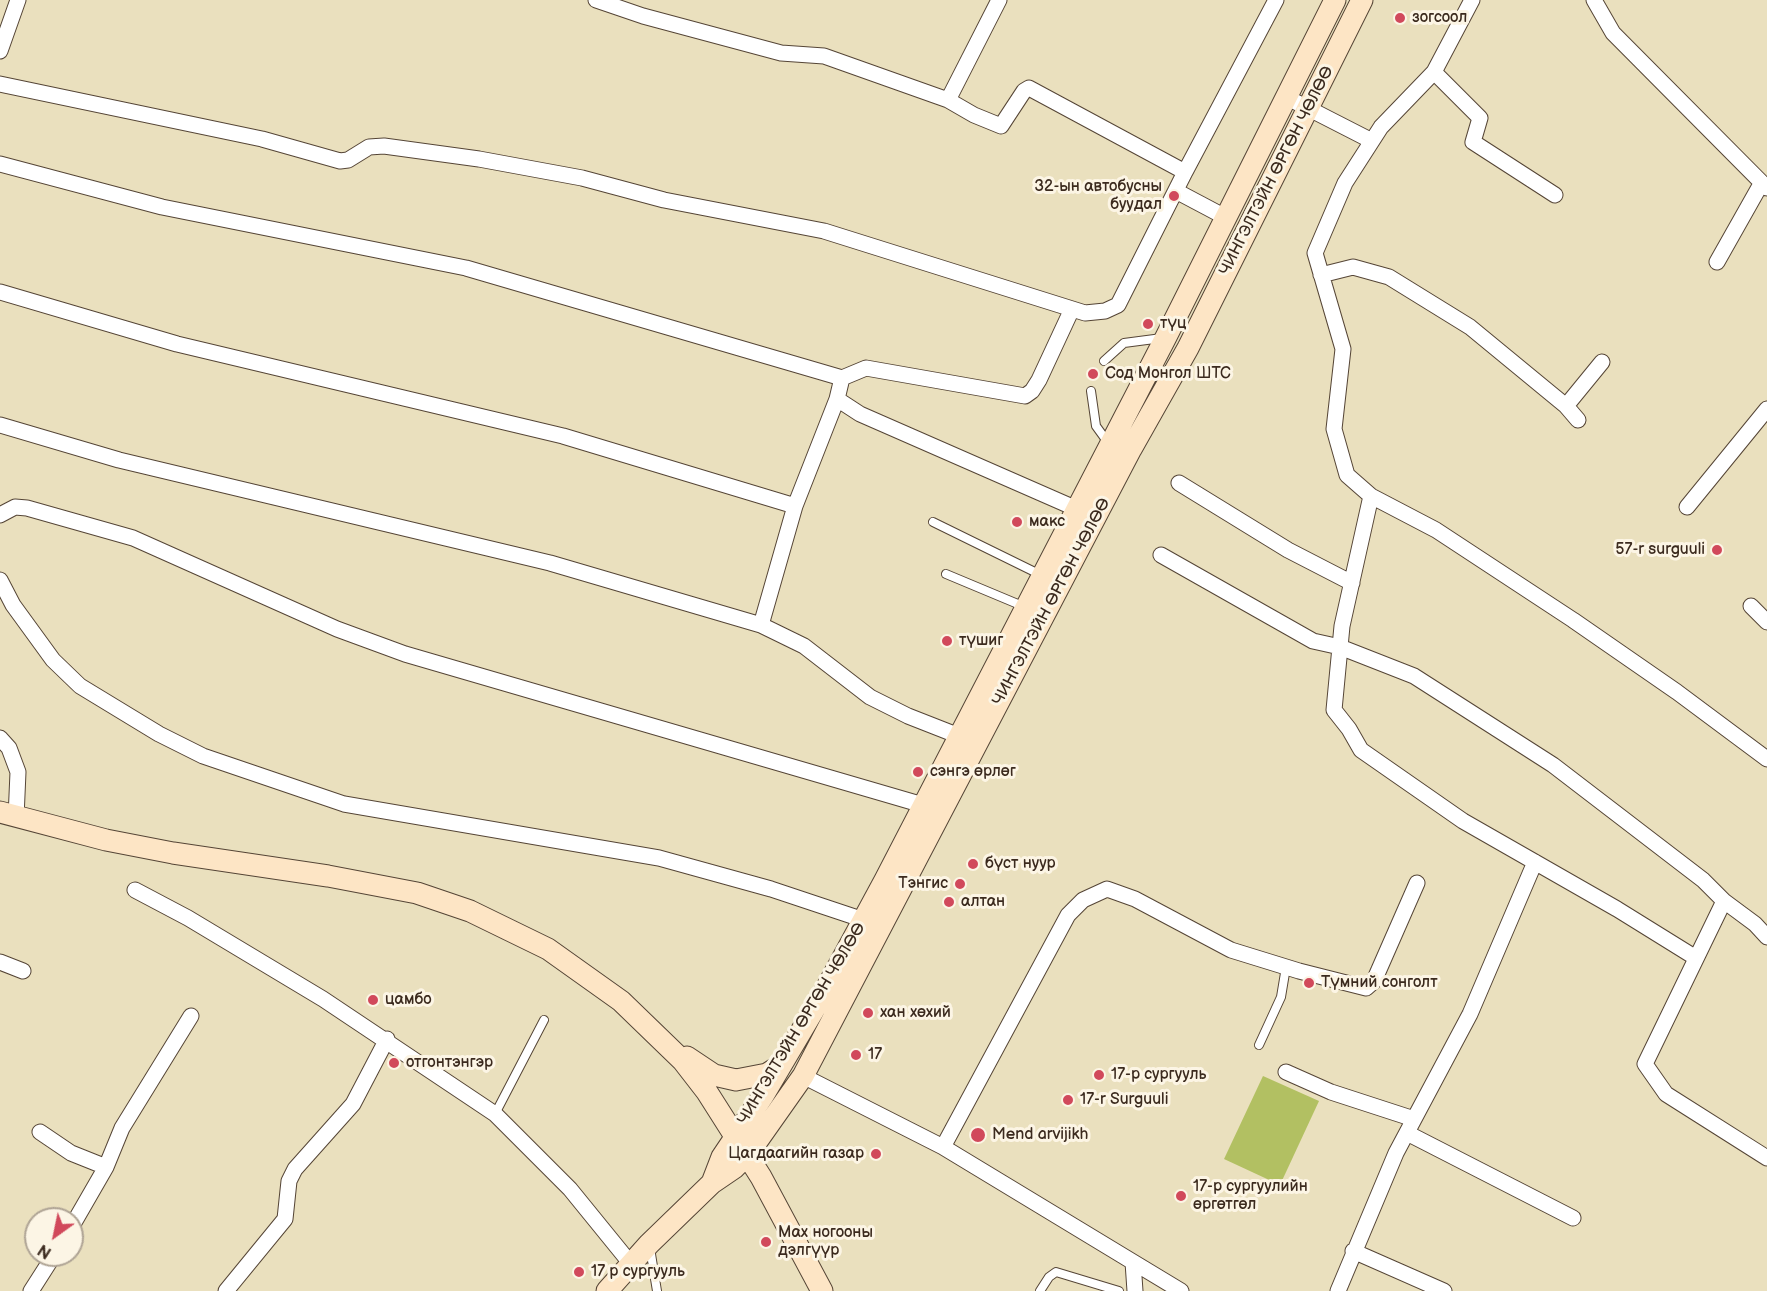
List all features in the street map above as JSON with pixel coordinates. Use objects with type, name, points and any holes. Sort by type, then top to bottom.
[{"type":"main road","name":"ЧИНГЭЛТЭЙН ӨРГӨН ЧӨЛӨӨ","points":[[712,1183],[722,1157],[782,1065],[864,920],[1227,218],[1335,0]]},
{"type":"main road","name":"ЧИНГЭЛТЭЙН ӨРГӨН ЧӨЛӨӨ","points":[[607,1291],[650,1244],[712,1183],[734,1168],[748,1154],[803,1076],[1131,449],[1188,348],[1362,0]]},
{"type":"main road","points":[[8,815],[106,840],[173,853],[374,884],[470,910],[524,935],[592,978],[663,1042],[714,1100],[748,1154],[822,1291]]},
{"type":"main road","points":[[663,1042],[705,1070],[723,1078],[753,1078],[767,1074],[782,1065]]},
{"type":"street","points":[[0,51],[18,0]]},
{"type":"street","points":[[596,0],[643,16],[781,53],[824,56],[948,100],[974,115],[1001,126],[1024,91],[1029,88],[1185,172]]},
{"type":"street","points":[[948,100],[999,0]]},
{"type":"street","points":[[0,84],[262,139],[340,161],[348,160],[369,147],[384,146],[479,159],[582,178],[664,200],[824,231],[1072,309],[1085,312],[1105,311],[1118,305],[1276,0]]},
{"type":"street","points":[[1472,0],[1434,72],[1381,127],[1345,183],[1315,253],[1343,350],[1334,429],[1347,475],[1371,496],[1436,530],[1573,620],[1677,692],[1767,759]]},
{"type":"street","points":[[1594,0],[1613,33],[1764,186],[1717,262]]},
{"type":"street","points":[[1434,72],[1480,118],[1473,141],[1555,195]]},
{"type":"street","points":[[1286,97],[1372,141]]},
{"type":"street","points":[[0,164],[172,210],[466,268],[842,378],[866,368],[1025,396],[1032,391],[1039,380],[1072,309]]},
{"type":"street","points":[[1176,191],[1227,218]]},
{"type":"street","points":[[1322,275],[1353,267],[1389,277],[1470,327],[1566,406],[1578,420]]},
{"type":"street","points":[[0,292],[177,344],[563,436],[795,506]]},
{"type":"street","points":[[1566,406],[1602,362]]},
{"type":"street","points":[[760,625],[795,506],[837,399],[842,378]]},
{"type":"street","points":[[837,399],[877,423],[1016,480],[1077,509]]},
{"type":"street","points":[[1687,507],[1767,409]]},
{"type":"street","points":[[0,425],[119,460],[550,563],[760,625],[804,646],[870,697],[931,726],[959,736]]},
{"type":"street","points":[[1179,483],[1288,550],[1352,583]]},
{"type":"street","points":[[1371,496],[1340,646],[1334,710],[1350,729],[1361,750],[1462,821],[1696,958]]},
{"type":"street","points":[[0,515],[15,507],[27,508],[133,538],[337,629],[405,654],[922,806]]},
{"type":"street","points":[[1161,555],[1313,641],[1340,646],[1414,676],[1553,765],[1703,880],[1767,937]]},
{"type":"street","points":[[0,580],[13,605],[53,660],[80,686],[159,734],[203,756],[345,804],[659,858],[771,889],[864,920]]},
{"type":"street","points":[[1751,606],[1767,622]]},
{"type":"street","points":[[0,738],[9,748],[18,772],[8,815]]},
{"type":"street","points":[[1338,1291],[1353,1251],[1411,1126],[1470,1014],[1535,862]]},
{"type":"street","points":[[943,1147],[1068,915],[1083,900],[1107,889],[1135,899],[1231,950],[1366,988],[1374,981],[1417,884]]},
{"type":"street","points":[[135,890],[188,918],[387,1039],[495,1114],[570,1189],[631,1264]]},
{"type":"street","points":[[1724,901],[1646,1064],[1666,1094],[1767,1158]]},
{"type":"street","points":[[0,962],[24,971]]},
{"type":"street","points":[[83,1207],[106,1167],[122,1128],[191,1016]]},
{"type":"street","points":[[226,1291],[285,1219],[289,1181],[295,1169],[348,1112],[387,1039]]},
{"type":"street","points":[[1286,1072],[1411,1126],[1573,1218]]},
{"type":"street","points":[[803,1076],[943,1147],[1181,1291]]},
{"type":"street","points":[[40,1132],[71,1153],[106,1167]]},
{"type":"street","points":[[1353,1251],[1444,1291]]},
{"type":"street","points":[[1133,1262],[1135,1291]]},
{"type":"street","points":[[31,1291],[46,1267]]},
{"type":"lane","points":[[1104,361],[1124,343],[1166,337]]},
{"type":"lane","points":[[1091,390],[1096,426],[1110,445]]},
{"type":"lane","points":[[933,522],[1043,575]]},
{"type":"lane","points":[[946,574],[1026,607]]},
{"type":"lane","points":[[1259,1045],[1281,997],[1286,967]]},
{"type":"lane","points":[[495,1114],[544,1020]]},
{"type":"lane","points":[[650,1244],[657,1291]]},
{"type":"lane","points":[[1040,1291],[1049,1277],[1056,1272],[1119,1291]]},
{"type":"green space","points":[[1263,1076],[1319,1101],[1280,1185],[1224,1159]]},
{"type":"place","name":"зогсоол","points":[[1400,18]]},
{"type":"place","name":"32-ын автобусны буудал","points":[[1174,196]]},
{"type":"place","name":"түц","points":[[1148,324]]},
{"type":"place","name":"Сод Монгол ШТС","points":[[1093,374]]},
{"type":"place","name":"макс","points":[[1017,522]]},
{"type":"place","name":"57-r surguuli","points":[[1717,550]]},
{"type":"place","name":"түшиг","points":[[947,641]]},
{"type":"place","name":"сэнгэ өрлөг","points":[[918,772]]},
{"type":"place","name":"бүст нуур","points":[[973,864]]},
{"type":"place","name":"Тэнгис","points":[[960,884]]},
{"type":"place","name":"алтан","points":[[949,902]]},
{"type":"place","name":"Түмний сонголт","points":[[1309,983]]},
{"type":"place","name":"цамбо","points":[[373,1000]]},
{"type":"place","name":"хан хөхий","points":[[868,1013]]},
{"type":"place","name":"17","points":[[856,1055]]},
{"type":"place","name":"отгонтэнгэр","points":[[394,1063]]},
{"type":"place","name":"17-р сургууль","points":[[1099,1075]]},
{"type":"place","name":"17-r Surguuli","points":[[1068,1100]]},
{"type":"place","name":"Mend arvijikh","points":[[978,1135]]},
{"type":"place","name":"Цагдаагийн газар","points":[[876,1154]]},
{"type":"place","name":"17-р сургуулийн өргөтгөл","points":[[1181,1196]]},
{"type":"place","name":"Мах ногооны дэлгүүр","points":[[766,1242]]},
{"type":"place","name":"17 р сургууль","points":[[579,1272]]}]
